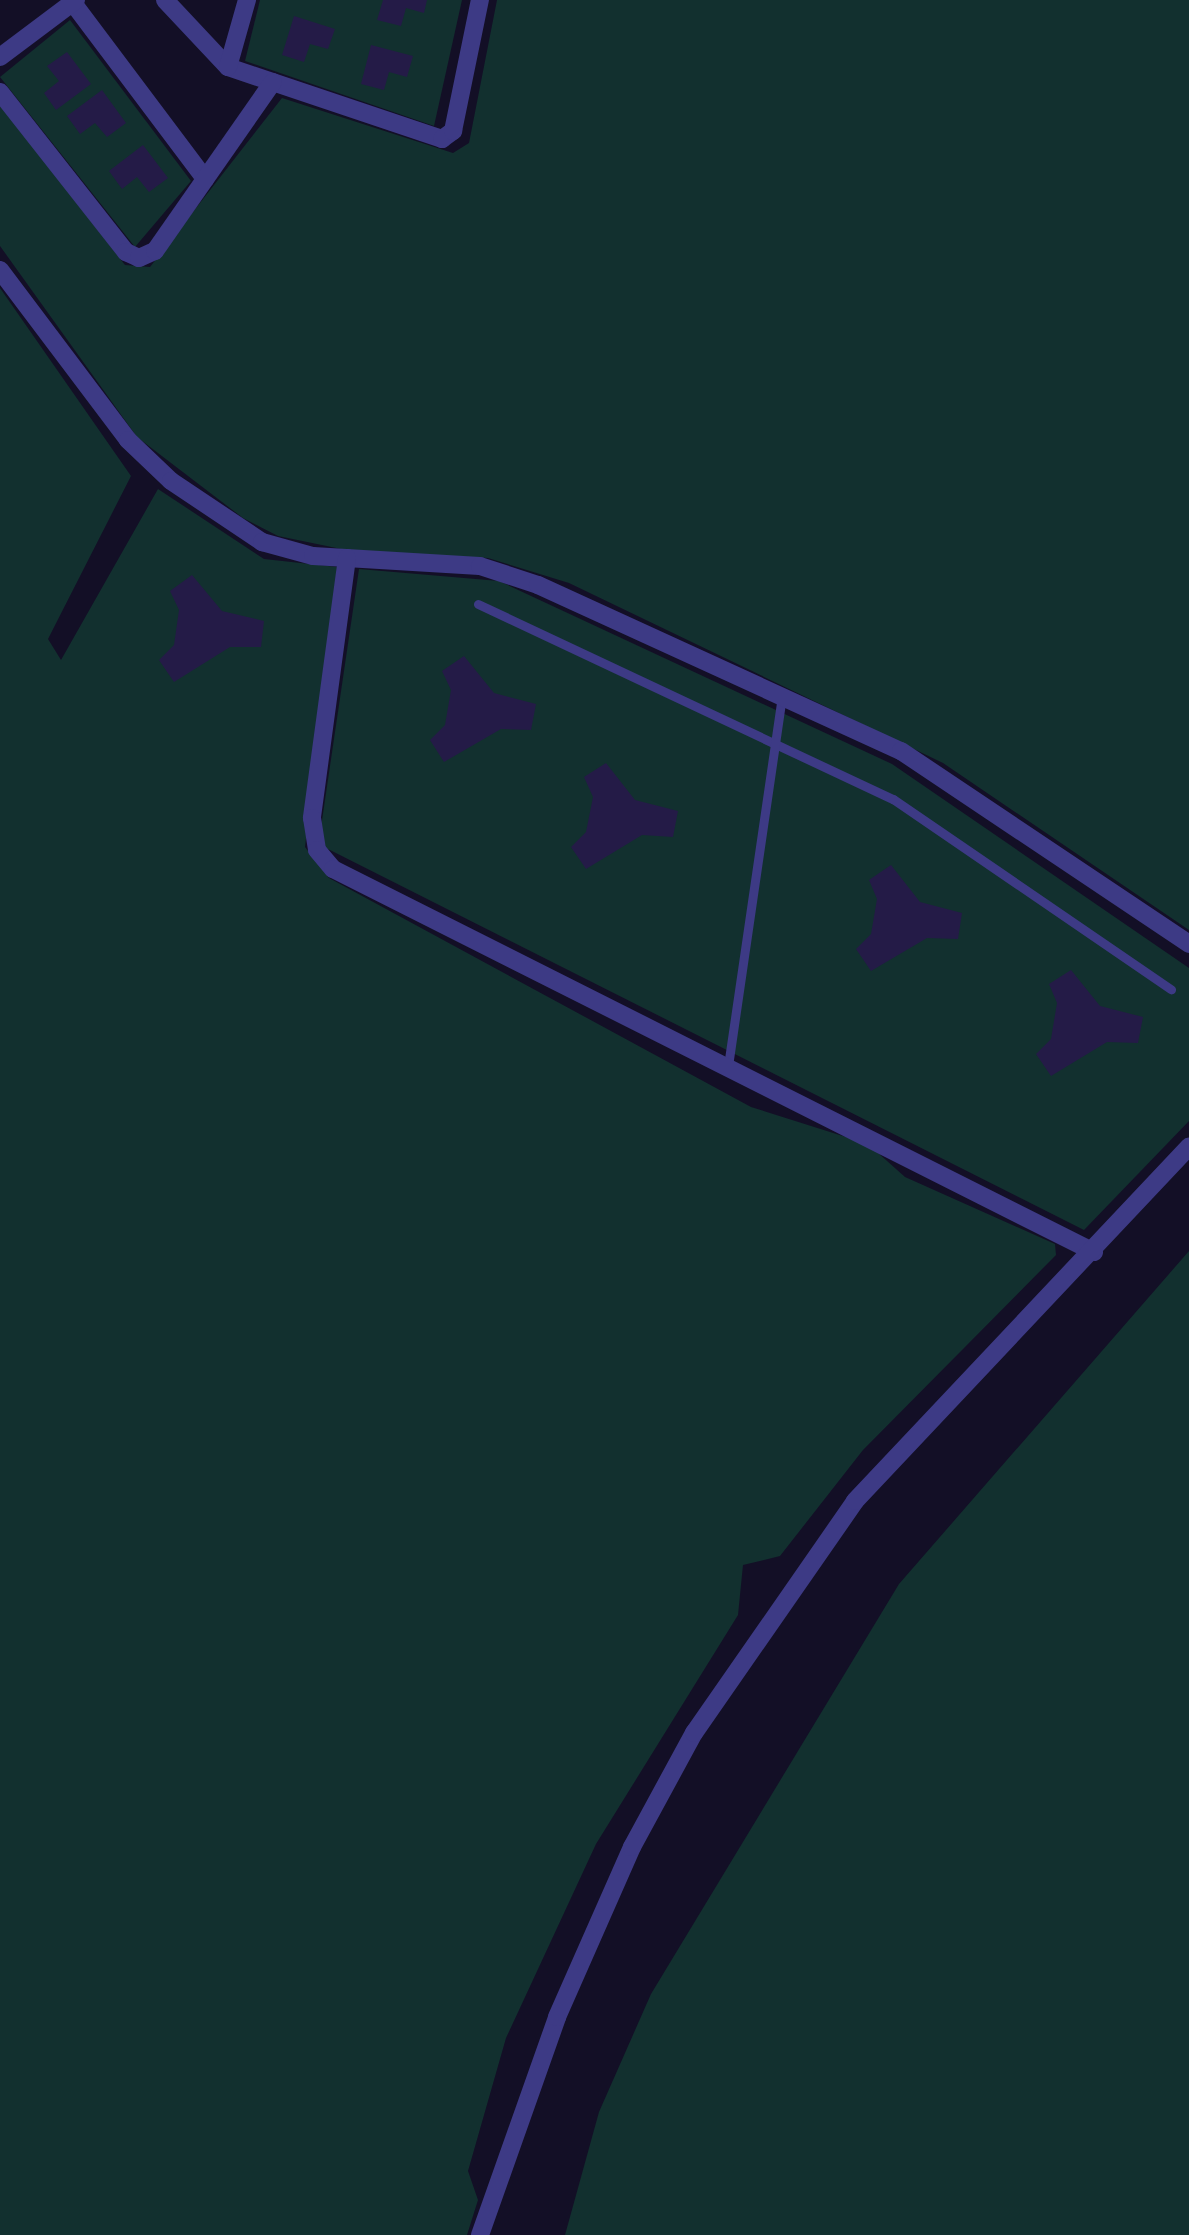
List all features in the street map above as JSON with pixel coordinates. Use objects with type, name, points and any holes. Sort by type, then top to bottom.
[{"type":"street","points":[[165,0],[228,67],[448,136],[479,0]]},
{"type":"street","points":[[228,67],[247,0]]},
{"type":"street","points":[[0,57],[74,1],[205,179]]},
{"type":"street","points":[[0,92],[131,256],[155,251],[272,82]]},
{"type":"street","points":[[0,271],[128,440],[171,481],[262,542],[347,558],[500,571],[928,766],[1189,944]]},
{"type":"street","points":[[347,558],[312,818],[317,850],[333,869],[1094,1252]]},
{"type":"street","points":[[480,2235],[557,2017],[632,1847],[694,1733],[855,1501],[1094,1252],[1189,1145]]},
{"type":"lane","points":[[478,604],[779,751],[893,799],[1171,988]]},
{"type":"lane","points":[[728,1068],[779,751],[782,698]]},
{"type":"green space","points":[[260,0],[462,0],[434,126],[245,61]]},
{"type":"green space","points":[[497,0],[1189,0],[1189,930],[943,763],[569,583],[488,558],[351,551],[278,536],[243,518],[137,437],[0,246],[0,105],[125,265],[150,267],[282,98],[453,153],[469,143]]},
{"type":"green space","points":[[70,20],[191,181],[135,247],[0,77]]},
{"type":"green space","points":[[0,288],[131,476],[48,639],[61,660],[158,489],[264,559],[337,567],[305,847],[329,878],[751,1107],[868,1144],[905,1177],[1055,1244],[1056,1255],[863,1450],[780,1556],[743,1565],[738,1615],[596,1844],[506,2038],[468,2171],[478,2200],[467,2235],[0,2235]]},
{"type":"green space","points":[[359,569],[499,581],[892,764],[1189,968],[1189,1121],[1084,1230],[326,848],[320,834]]},
{"type":"green space","points":[[1189,1251],[1189,2235],[565,2235],[599,2112],[651,1994],[899,1584]]},
{"type":"building","points":[[383,0],[427,0],[424,13],[406,8],[401,26],[377,20]]},
{"type":"building","points":[[294,16],[335,29],[328,49],[310,44],[304,62],[282,55]]},
{"type":"building","points":[[371,45],[413,56],[407,77],[389,72],[384,90],[361,84]]},
{"type":"building","points":[[67,52],[91,84],[56,110],[44,93],[59,81],[47,66]]},
{"type":"building","points":[[102,90],[126,123],[107,137],[95,123],[80,134],[67,116]]},
{"type":"building","points":[[143,145],[168,178],[149,192],[137,177],[122,189],[109,171]]},
{"type":"building","points":[[192,575],[222,611],[264,621],[261,647],[230,647],[174,682],[159,660],[174,645],[179,610],[170,591]]},
{"type":"building","points":[[464,656],[494,693],[536,704],[531,730],[501,729],[444,762],[430,740],[445,725],[451,690],[442,671]]},
{"type":"building","points":[[606,763],[635,800],[678,811],[673,837],[642,835],[586,869],[571,847],[586,832],[593,797],[584,777]]},
{"type":"building","points":[[891,865],[920,902],[962,913],[958,939],[927,938],[871,971],[856,949],[871,934],[877,899],[869,880]]},
{"type":"building","points":[[1071,970],[1100,1006],[1143,1017],[1138,1043],[1107,1042],[1051,1076],[1036,1054],[1051,1039],[1057,1003],[1049,984]]}]
